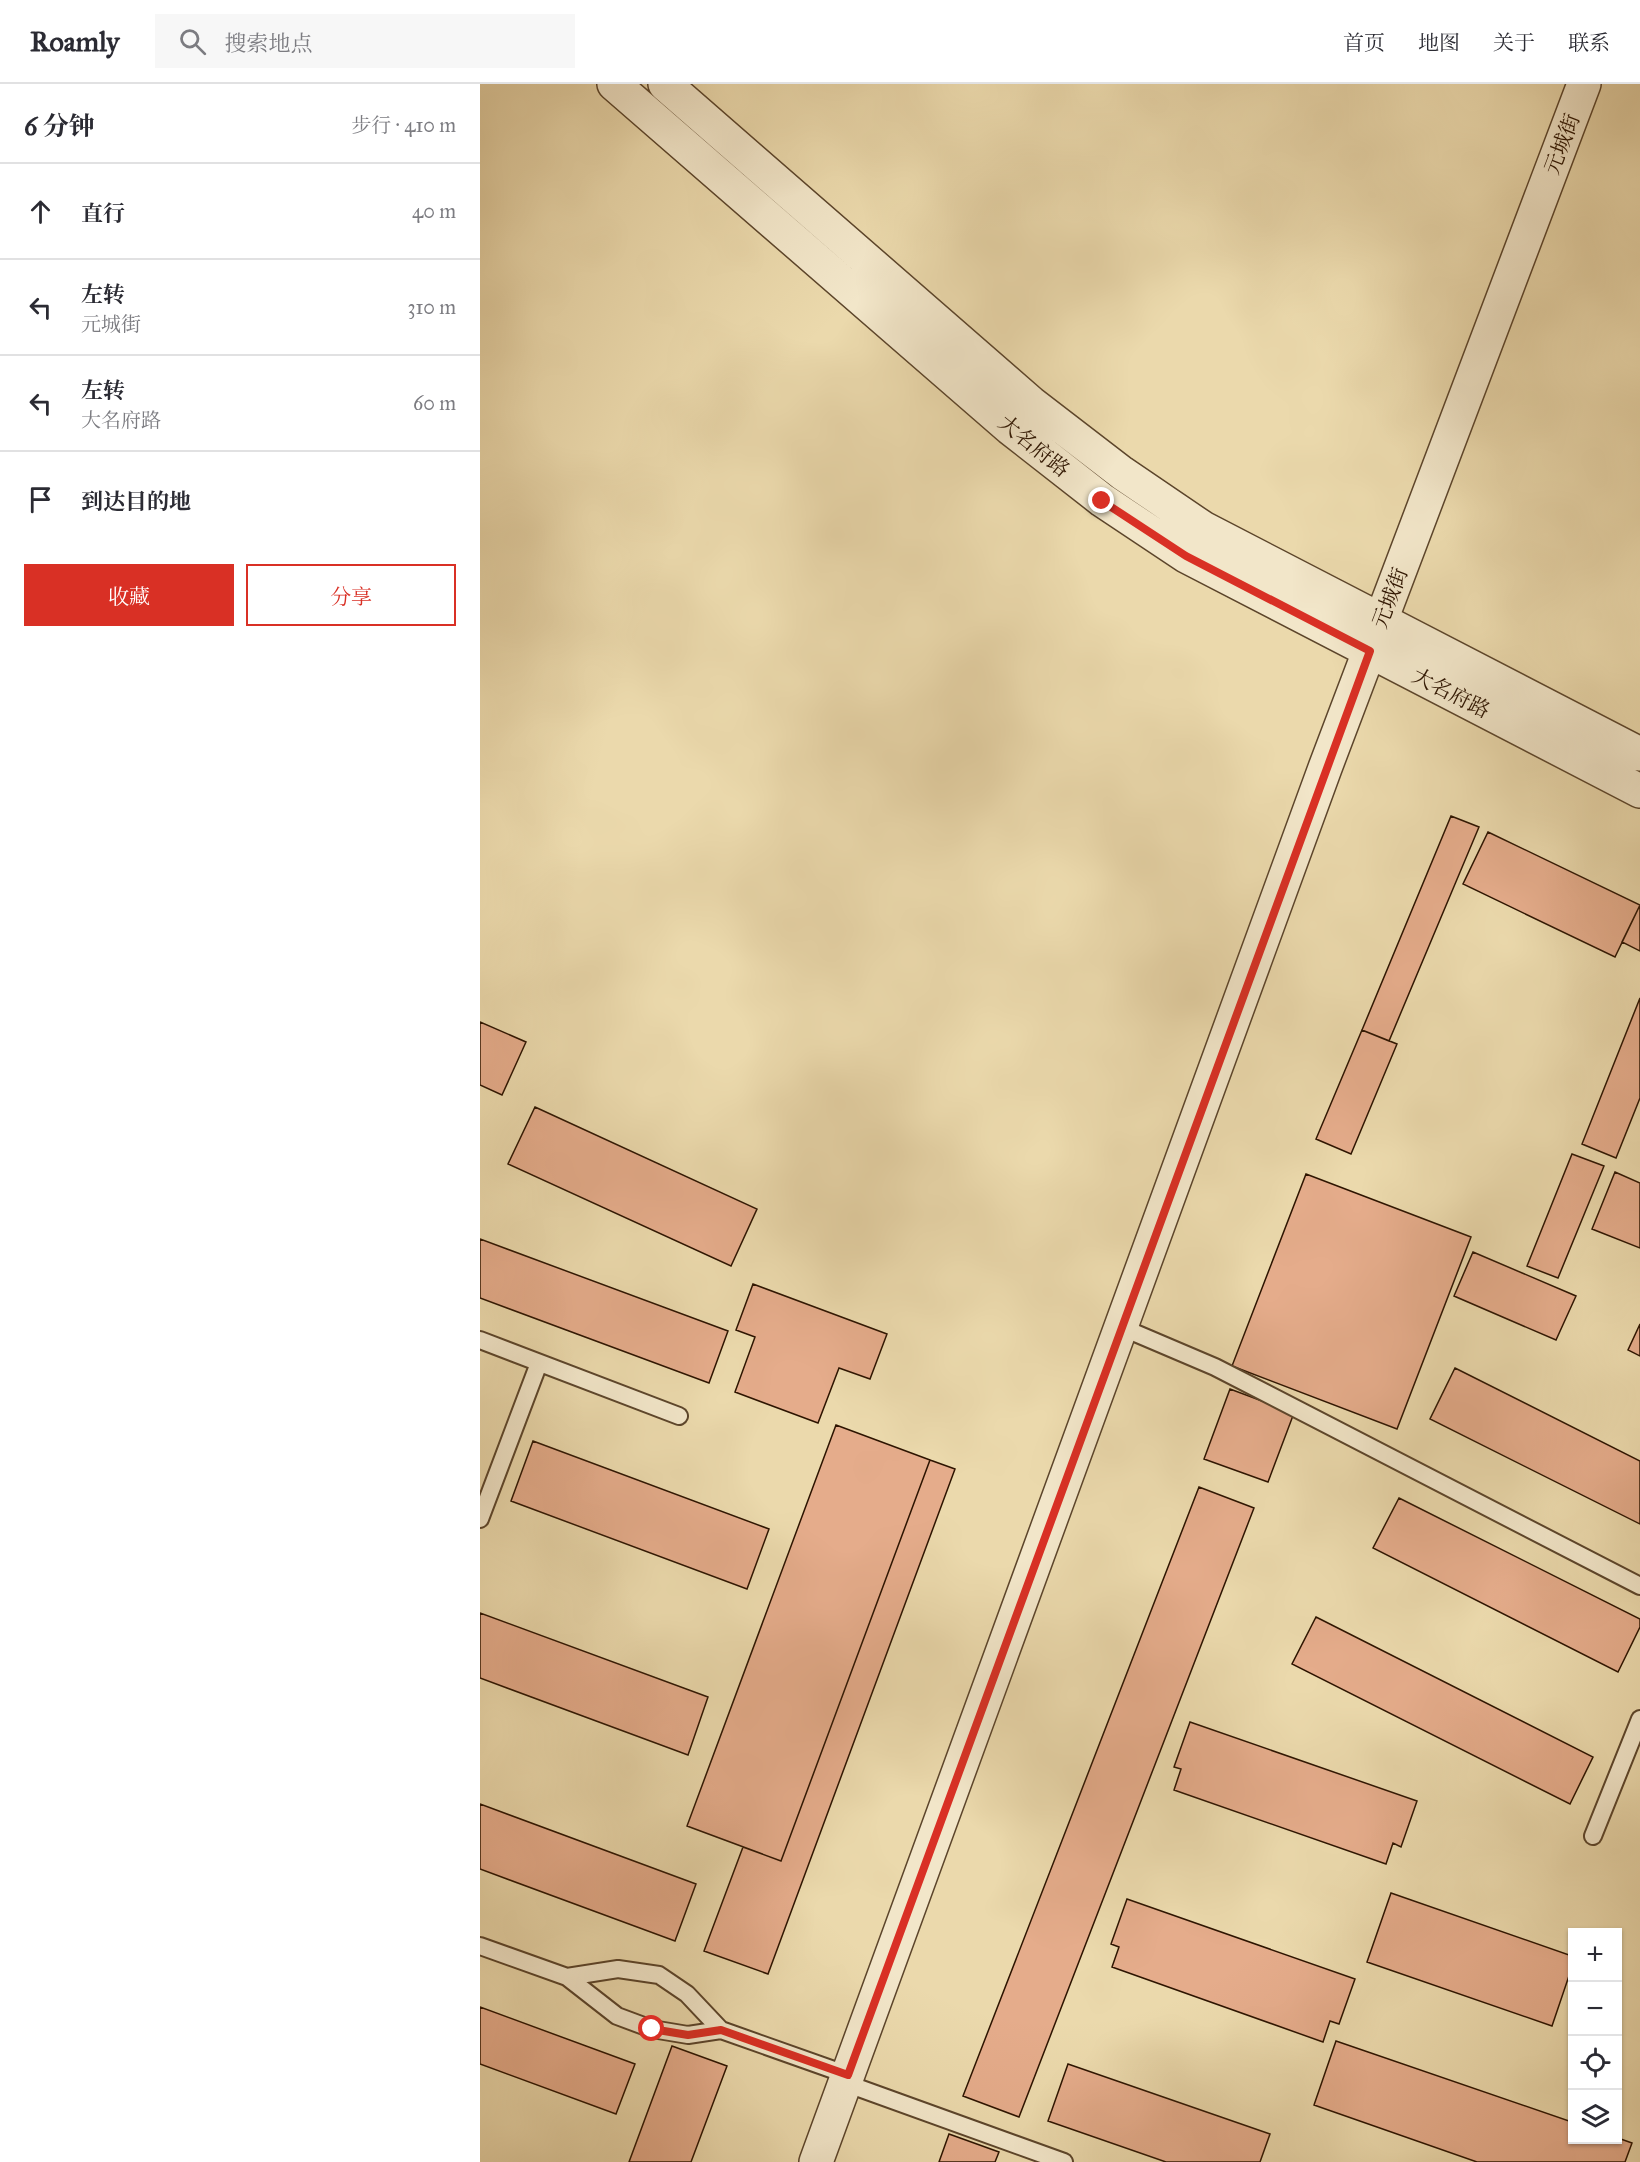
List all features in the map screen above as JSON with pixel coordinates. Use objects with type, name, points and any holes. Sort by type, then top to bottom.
[{"type":"street","name":"大名府路","points":[[614,84],[1010,428],[1102,501],[1186,556],[1640,791]]},
{"type":"street","name":"大名府路","points":[[664,84],[1031,403],[1122,473],[1203,528],[1640,754]]},
{"type":"street","name":"元城街","points":[[816,2162],[1370,651],[1584,84]]},
{"type":"lane","points":[[1121,1327],[1215,1367],[1640,1586]]},
{"type":"lane","points":[[480,1340],[679,1416]]},
{"type":"lane","points":[[480,1520],[539,1363]]},
{"type":"lane","points":[[1593,1836],[1640,1719]]},
{"type":"lane","points":[[480,1946],[567,1977],[617,2016],[652,2029],[688,2035],[721,2030]]},
{"type":"lane","points":[[567,1977],[618,1969],[659,1975],[687,1994],[721,2030],[1064,2162]]},
{"type":"building","points":[[1451,816],[1479,827],[1389,1041],[1362,1030]]},
{"type":"building","points":[[1488,832],[1640,905],[1615,957],[1463,884]]},
{"type":"building","points":[[1640,905],[1640,951],[1622,942]]},
{"type":"building","points":[[1640,998],[1640,1098],[1616,1158],[1582,1144]]},
{"type":"building","points":[[480,1022],[526,1042],[502,1095],[480,1085]]},
{"type":"building","points":[[1362,1030],[1397,1044],[1351,1154],[1316,1139]]},
{"type":"building","points":[[535,1107],[757,1209],[731,1266],[508,1164]]},
{"type":"building","points":[[1572,1154],[1604,1166],[1558,1278],[1527,1266]]},
{"type":"building","points":[[1615,1172],[1640,1183],[1640,1248],[1592,1229]]},
{"type":"building","points":[[1306,1174],[1471,1237],[1397,1429],[1232,1366]]},
{"type":"building","points":[[480,1239],[728,1331],[709,1383],[480,1298]]},
{"type":"building","points":[[1473,1252],[1576,1296],[1556,1340],[1454,1296]]},
{"type":"building","points":[[753,1284],[887,1334],[870,1379],[839,1368],[818,1423],[735,1392],[755,1337],[736,1330]]},
{"type":"building","points":[[1640,1324],[1640,1356],[1628,1350]]},
{"type":"building","points":[[1455,1368],[1640,1461],[1640,1524],[1430,1419]]},
{"type":"building","points":[[1230,1389],[1294,1413],[1268,1482],[1204,1459]]},
{"type":"building","points":[[836,1425],[930,1460],[781,1861],[687,1826]]},
{"type":"building","points":[[533,1441],[769,1529],[747,1589],[511,1501]]},
{"type":"building","points":[[930,1460],[955,1469],[768,1974],[704,1951],[743,1847],[781,1861]]},
{"type":"building","points":[[1199,1487],[1254,1508],[1019,2117],[963,2096]]},
{"type":"building","points":[[1399,1498],[1640,1619],[1640,1627],[1618,1672],[1373,1548]]},
{"type":"building","points":[[480,1613],[708,1697],[688,1755],[480,1678]]},
{"type":"building","points":[[1316,1617],[1593,1757],[1570,1804],[1292,1664]]},
{"type":"building","points":[[1190,1722],[1417,1801],[1401,1847],[1393,1843],[1386,1864],[1174,1790],[1181,1769],[1174,1767]]},
{"type":"building","points":[[480,1804],[696,1884],[675,1941],[480,1869]]},
{"type":"building","points":[[1391,1893],[1568,1955],[1568,1979],[1552,2026],[1367,1962]]},
{"type":"building","points":[[1127,1899],[1355,1979],[1339,2024],[1330,2021],[1323,2042],[1112,1967],[1119,1947],[1111,1944]]},
{"type":"building","points":[[480,2007],[635,2064],[616,2114],[480,2064]]},
{"type":"building","points":[[1336,2041],[1568,2121],[1568,2144],[1622,2144],[1622,2139],[1632,2143],[1625,2162],[1477,2162],[1314,2105]]},
{"type":"building","points":[[672,2046],[727,2066],[691,2162],[629,2162]]},
{"type":"building","points":[[1068,2064],[1270,2134],[1260,2162],[1166,2162],[1048,2121]]},
{"type":"building","points":[[949,2134],[999,2152],[995,2162],[939,2162]]},
{"type":"route","points":[[652,2029],[688,2035],[721,2030],[848,2075],[1325,768],[1370,651],[1186,556],[1102,501]]}]
